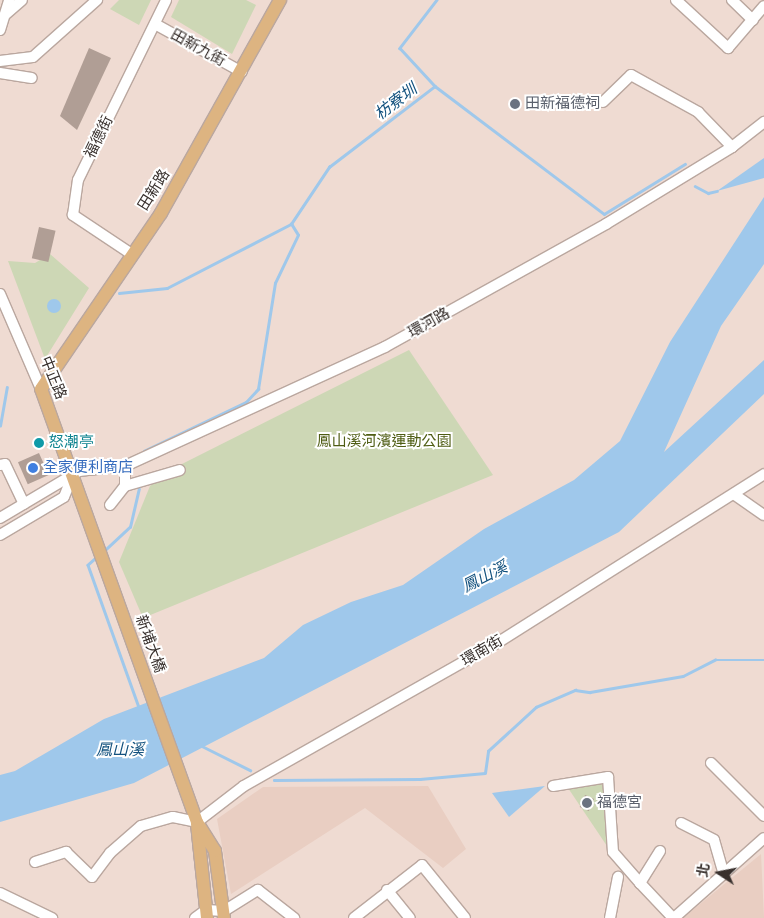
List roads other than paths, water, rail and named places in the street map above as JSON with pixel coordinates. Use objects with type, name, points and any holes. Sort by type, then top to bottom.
[{"type":"main road","name":"田新路","points":[[41,389],[130,253],[161,213],[242,72],[280,0]]},
{"type":"main road","name":"中正路","points":[[41,389],[72,477]]},
{"type":"main road","name":"新埔大橋","points":[[72,477],[197,822]]},
{"type":"main road","points":[[197,822],[207,914]]},
{"type":"main road","points":[[197,822],[215,851],[224,915]]},
{"type":"street","points":[[0,30],[9,0]]},
{"type":"street","points":[[5,14],[22,0]]},
{"type":"street","points":[[0,61],[34,57],[97,0]]},
{"type":"street","name":"福德街","points":[[130,253],[73,215],[78,180],[166,0]]},
{"type":"street","points":[[676,0],[728,48],[764,6]]},
{"type":"street","points":[[732,0],[753,20]]},
{"type":"street","name":"田新九街","points":[[155,24],[242,72]]},
{"type":"street","points":[[0,73],[32,78]]},
{"type":"street","points":[[603,102],[631,75],[698,112],[732,147]]},
{"type":"street","name":"環河路","points":[[0,518],[72,477],[79,471],[125,466],[384,347],[606,224],[732,147],[764,122]]},
{"type":"street","name":"中正路","points":[[0,294],[41,389]]},
{"type":"street","points":[[0,465],[5,464],[24,504]]},
{"type":"street","points":[[125,466],[125,486]]},
{"type":"street","points":[[110,504],[125,486],[180,470]]},
{"type":"street","name":"環南街","points":[[197,822],[244,786],[497,643],[735,495],[764,474]]},
{"type":"street","points":[[0,535],[64,497],[72,477]]},
{"type":"street","points":[[735,495],[764,514]]},
{"type":"street","points":[[711,763],[764,816]]},
{"type":"street","points":[[553,786],[608,776],[613,852],[674,918],[763,841]]},
{"type":"street","points":[[35,862],[66,852],[92,877],[110,853],[141,826],[173,818],[197,822]]},
{"type":"street","points":[[681,824],[714,840],[724,874]]},
{"type":"street","points":[[640,883],[660,851]]},
{"type":"street","points":[[354,918],[387,890],[422,865],[465,918]]},
{"type":"street","points":[[610,918],[618,877]]},
{"type":"street","points":[[194,918],[207,914],[224,915],[258,890],[294,918]]},
{"type":"street","points":[[387,890],[410,918]]},
{"type":"street","points":[[0,893],[52,918]]},
{"type":"water","points":[[764,158],[764,178],[717,191]]},
{"type":"water","name":"鳳山溪","points":[[764,197],[764,264],[721,326],[664,452],[764,360],[764,394],[619,532],[134,783],[0,822],[0,775],[15,771],[104,719],[264,658],[303,625],[351,602],[403,585],[484,529],[574,480],[620,441],[670,342]]},
{"type":"water","points":[[51,299],[57,299],[61,306],[57,313],[51,313],[47,309],[47,303]]},
{"type":"water","points":[[545,786],[509,817],[492,793]]},
{"type":"waterway","name":"枋寮圳","points":[[437,0],[400,48],[435,86],[604,214],[685,164]]},
{"type":"waterway","name":"枋寮圳","points":[[119,293],[167,288],[291,224],[329,167],[435,86]]},
{"type":"waterway","name":"枋寮圳","points":[[695,186],[708,193],[717,191]]},
{"type":"waterway","points":[[144,451],[246,402],[258,389],[275,283],[298,235],[291,224]]},
{"type":"waterway","name":"枋寮圳","points":[[0,426],[7,388]]},
{"type":"waterway","points":[[105,550],[130,527],[139,489]]},
{"type":"waterway","points":[[97,557],[88,565],[138,705]]},
{"type":"waterway","points":[[274,780],[420,779],[485,773],[488,751],[536,707],[575,690],[590,692],[683,676],[715,660],[764,660]]},
{"type":"waterway","points":[[202,746],[250,770]]},
{"type":"place","name":"田新福德祠","points":[[515,104]]},
{"type":"place","name":"怒潮亭","points":[[39,443]]},
{"type":"place","name":"全家便利商店","points":[[33,468]]},
{"type":"place","name":"福德宮","points":[[587,803]]},
{"type":"park label","name":"鳳山溪河濱運動公園","points":[[384,442]]}]
